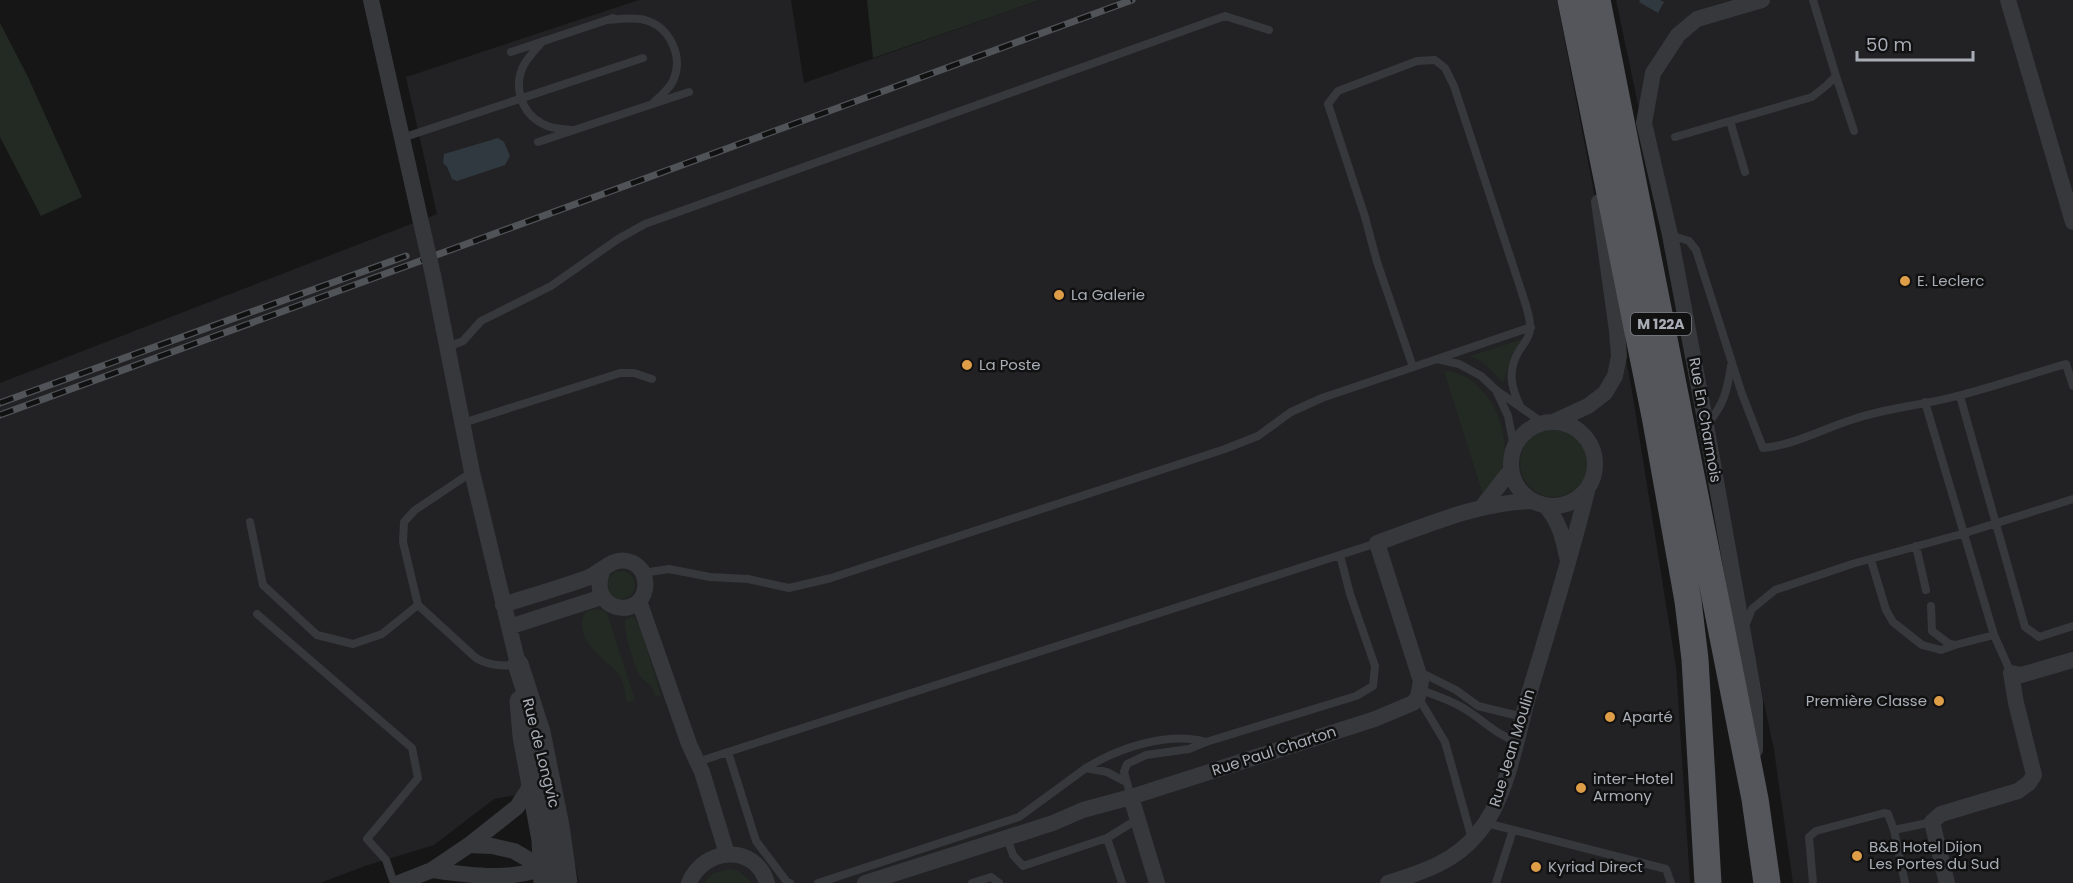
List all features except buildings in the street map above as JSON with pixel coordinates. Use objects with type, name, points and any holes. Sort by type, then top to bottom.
[{"type":"main road","name":"M 122A","points":[[1571,0],[1655,416],[1692,630],[1708,883]]},
{"type":"main road","name":"M 122A","points":[[1597,0],[1755,799],[1767,883]]},
{"type":"street","points":[[371,0],[433,275],[472,472],[518,664]]},
{"type":"street","name":"Rue En Charmois","points":[[1755,799],[1755,701],[1670,235],[1644,123],[1653,73],[1678,35],[1697,19],[1762,0]]},
{"type":"street","points":[[2008,0],[2062,172],[2073,222]]},
{"type":"street","points":[[1568,558],[1556,518],[1519,488],[1511,470],[1511,459],[1514,447],[1526,432],[1588,406],[1605,393],[1615,376],[1619,356],[1598,194],[1594,115]]},
{"type":"street","points":[[1420,693],[1420,672],[1409,648],[1377,543],[1482,507],[1504,503],[1539,503],[1557,506],[1569,503],[1580,496],[1588,487],[1594,468],[1592,448],[1575,428],[1563,423],[1548,422]]},
{"type":"street","points":[[1482,507],[1511,470]]},
{"type":"street","name":"Rue Jean Moulin","points":[[1389,883],[1435,867],[1451,858],[1473,840],[1486,823],[1498,799],[1516,741],[1588,487]]},
{"type":"street","points":[[617,561],[627,561],[637,565],[643,573],[646,583],[644,593],[639,601],[630,607],[620,608],[610,605],[602,597],[598,580],[608,565],[617,561]]},
{"type":"street","points":[[503,605],[602,572]]},
{"type":"street","points":[[509,627],[602,597]]},
{"type":"street","points":[[639,601],[689,744],[714,807],[727,854]]},
{"type":"street","points":[[1947,883],[1932,822],[1941,814],[2018,791],[2030,783],[2034,775],[2011,673],[2021,675],[2073,660]]},
{"type":"street","name":"Rue de Longvic","points":[[518,664],[523,736],[542,840],[544,875]]},
{"type":"street","name":"Rue de Longvic","points":[[518,664],[540,732],[564,855],[567,883]]},
{"type":"street","name":"Rue Paul Charton","points":[[872,882],[1053,823],[1129,790],[1375,719],[1413,704],[1420,693]]},
{"type":"street","points":[[399,883],[432,870],[469,845],[517,807],[533,782]]},
{"type":"street","points":[[1129,790],[1157,883]]},
{"type":"street","points":[[469,845],[492,846],[514,851],[544,875],[562,883]]},
{"type":"street","points":[[689,883],[695,871],[704,862],[715,856],[727,854],[738,855],[750,860],[759,868],[767,883]]},
{"type":"street","points":[[544,875],[564,855]]},
{"type":"street","points":[[432,870],[462,874],[544,875]]},
{"type":"street","points":[[462,874],[483,883]]},
{"type":"lane","points":[[1813,0],[1854,131]]},
{"type":"lane","points":[[511,52],[627,14]]},
{"type":"lane","points":[[448,347],[463,341],[481,321],[551,286],[618,239],[645,224],[1225,16],[1269,30]]},
{"type":"lane","points":[[607,20],[637,18],[647,21],[656,25],[670,39],[677,58],[674,78],[669,87],[652,104]]},
{"type":"lane","points":[[543,42],[524,65],[519,84],[521,99],[529,112],[544,125],[574,130]]},
{"type":"lane","points":[[402,138],[643,58]]},
{"type":"lane","points":[[1413,368],[1328,104],[1338,91],[1417,61],[1435,60],[1445,68],[1454,86],[1531,327],[1513,363],[1510,376],[1520,406]]},
{"type":"lane","points":[[1675,137],[1812,97],[1836,76]]},
{"type":"lane","points":[[538,142],[689,92]]},
{"type":"lane","points":[[1730,121],[1745,172]]},
{"type":"lane","points":[[1670,235],[1689,241],[1696,250],[1731,362],[1763,448],[1815,435],[1853,419],[1960,396],[2066,364],[2073,386]]},
{"type":"lane","points":[[643,573],[669,569],[710,577],[748,579],[789,588],[831,578],[1225,449],[1258,436],[1292,411],[1322,398],[1531,327]]},
{"type":"lane","points":[[1437,359],[1459,364],[1481,376],[1496,390],[1548,422]]},
{"type":"lane","points":[[1706,425],[1719,410],[1727,391],[1731,362]]},
{"type":"lane","points":[[463,423],[620,373],[634,373],[652,379]]},
{"type":"lane","points":[[1496,390],[1508,416],[1514,447]]},
{"type":"lane","points":[[1960,396],[2025,627],[2039,637],[2073,626]]},
{"type":"lane","points":[[1925,402],[1994,635],[2011,673]]},
{"type":"lane","points":[[472,472],[414,510],[404,522],[403,542],[418,605],[476,658],[486,664],[500,666],[518,664]]},
{"type":"lane","points":[[1742,632],[1752,609],[1775,590],[2073,499]]},
{"type":"lane","points":[[250,522],[263,585],[317,635],[329,640],[353,644],[382,634],[418,605]]},
{"type":"lane","points":[[697,762],[1377,543]]},
{"type":"lane","points":[[1916,546],[1926,590]]},
{"type":"lane","points":[[1129,790],[1124,772],[1127,764],[1136,758],[1189,749],[1356,696],[1373,686],[1375,666],[1350,594],[1340,555]]},
{"type":"lane","points":[[1871,560],[1886,610],[1893,622],[1922,645],[1941,651],[1994,635]]},
{"type":"lane","points":[[1931,606],[1932,631],[1948,643],[1955,645]]},
{"type":"lane","points":[[257,614],[412,748],[418,778],[367,839],[386,860],[394,883]]},
{"type":"lane","points":[[1420,672],[1456,690],[1478,706],[1523,717]]},
{"type":"lane","points":[[1420,693],[1451,701],[1468,710],[1503,737],[1516,741]]},
{"type":"lane","points":[[1420,693],[1445,742],[1473,840]]},
{"type":"lane","points":[[818,883],[1019,817],[1086,768],[1116,752],[1133,746],[1191,737],[1206,742]]},
{"type":"lane","points":[[728,752],[756,841],[786,882],[790,883]]},
{"type":"lane","points":[[1086,768],[1107,772],[1129,790]]},
{"type":"lane","points":[[1813,883],[1809,837],[1816,831],[1884,813],[1888,814],[1894,830],[1905,883]]},
{"type":"lane","points":[[1006,838],[1013,855],[1023,866],[1107,838],[1138,819]]},
{"type":"lane","points":[[1894,830],[1932,822]]},
{"type":"lane","points":[[1486,823],[1666,869],[1671,883]]},
{"type":"lane","points":[[1496,883],[1513,830]]},
{"type":"lane","points":[[1107,838],[1122,883]]},
{"type":"lane","points":[[972,883],[991,877],[999,883]]},
{"type":"shaded area","points":[[639,0],[791,0],[804,83],[1040,0],[1557,0],[1631,385],[1676,667],[1690,883],[579,883],[558,787],[494,799],[434,845],[368,865],[320,883],[0,883],[0,383],[437,214],[406,77]]},
{"type":"shaded area","points":[[867,0],[1040,0],[873,58]]},
{"type":"shaded area","points":[[1616,0],[2073,0],[2073,883],[1793,883],[1774,750]]},
{"type":"shaded area","points":[[1640,0],[1664,2],[1658,13],[1639,2]]},
{"type":"shaded area","points":[[0,23],[28,77],[82,197],[41,216],[0,137]]},
{"type":"shaded area","points":[[498,138],[504,142],[510,156],[505,165],[457,181],[452,179],[443,163],[444,154]]},
{"type":"shaded area","points":[[1520,340],[1522,342],[1512,355],[1503,382],[1484,363],[1470,356]]},
{"type":"shaded area","points":[[1444,371],[1459,374],[1472,381],[1484,392],[1500,421],[1505,453],[1502,468],[1483,495]]},
{"type":"shaded area","points":[[1554,429],[1567,432],[1578,439],[1585,450],[1588,463],[1585,476],[1578,487],[1567,494],[1554,497],[1541,494],[1530,487],[1523,476],[1520,463],[1523,450],[1530,439],[1541,432]]},
{"type":"shaded area","points":[[621,571],[631,575],[635,585],[631,595],[621,599],[611,595],[607,585],[611,575]]},
{"type":"shaded area","points":[[595,609],[604,610],[607,613],[635,700],[627,702],[621,678],[594,651],[585,638],[582,619],[586,612]]},
{"type":"shaded area","points":[[632,617],[640,627],[661,694],[658,697],[641,677],[633,658],[625,625],[625,620]]},
{"type":"shaded area","points":[[730,869],[739,871],[752,883],[704,883],[713,873]]},
{"type":"railway","points":[[0,415],[1132,0]]},
{"type":"railway","points":[[0,403],[406,256]]},
{"type":"place","name":"E. Leclerc","points":[[1905,281]]},
{"type":"place","name":"La Galerie","points":[[1059,295]]},
{"type":"place","name":"La Poste","points":[[967,365]]},
{"type":"place","name":"Première Classe","points":[[1939,701]]},
{"type":"place","name":"Aparté","points":[[1610,717]]},
{"type":"place","name":"inter-Hotel Armony","points":[[1581,788]]},
{"type":"place","name":"B&B Hotel Dijon Les Portes du Sud","points":[[1857,856]]},
{"type":"place","name":"Kyriad Direct","points":[[1536,867]]}]
